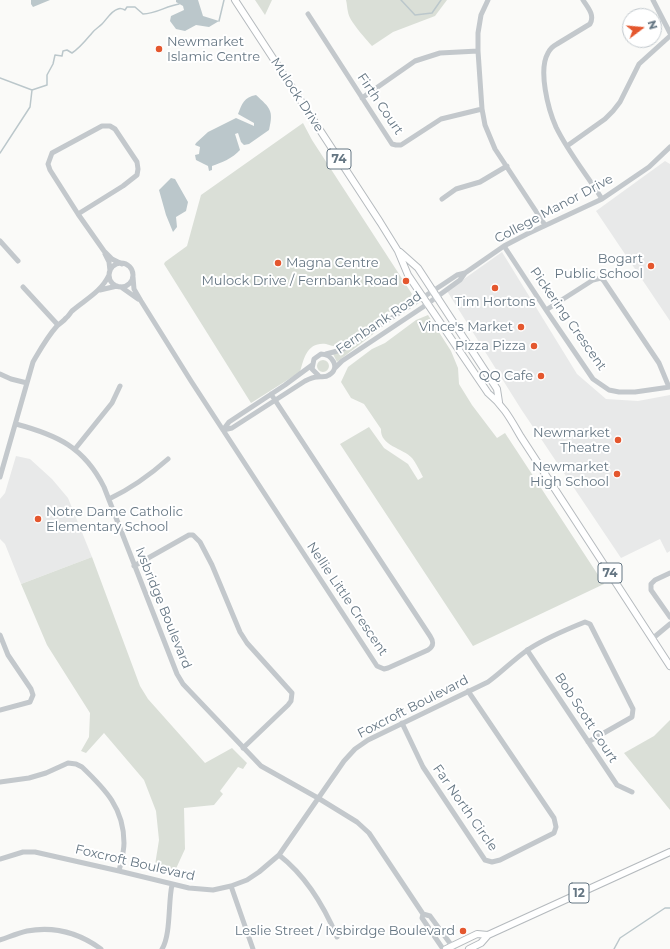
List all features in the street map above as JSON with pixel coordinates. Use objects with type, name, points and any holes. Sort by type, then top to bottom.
[{"type":"main road","name":"Mulock Drive","points":[[235,0],[398,251],[408,275],[424,296],[488,393],[500,402]]},
{"type":"main road","name":"Mulock Drive","points":[[398,251],[418,268],[437,296],[497,389],[500,402],[670,666]]},
{"type":"main road","name":"12","points":[[469,949],[481,943],[488,935],[670,852]]},
{"type":"main road","name":"12","points":[[450,948],[477,934],[488,935]]},
{"type":"street","points":[[488,0],[481,15],[478,51],[482,109],[488,135],[545,225]]},
{"type":"street","points":[[583,0],[591,13],[592,20],[590,24],[556,44],[548,53],[543,76],[551,113],[556,127],[602,198]]},
{"type":"street","points":[[567,146],[605,119],[613,111],[620,102],[639,64],[670,34],[653,0]]},
{"type":"street","name":"Firth Court","points":[[308,14],[392,144],[401,145],[441,119],[482,109]]},
{"type":"street","points":[[362,98],[415,61],[440,53],[478,51]]},
{"type":"street","points":[[78,214],[123,186],[137,174],[138,165],[135,158],[115,129],[110,126],[102,126],[52,153],[48,164],[78,214],[104,251],[112,259],[130,268],[132,277],[129,284],[100,290]]},
{"type":"street","name":"College Manor Drive","points":[[437,296],[460,280],[465,273],[504,246],[602,198],[649,166],[670,147]]},
{"type":"street","points":[[442,199],[456,189],[480,182],[507,166]]},
{"type":"street","points":[[0,240],[18,261]]},
{"type":"street","name":"Pickering Crescent","points":[[504,246],[593,378],[609,390],[619,392],[635,392],[670,387]]},
{"type":"street","points":[[104,251],[109,262],[112,282],[119,287]]},
{"type":"street","points":[[0,477],[33,362],[45,341],[58,324],[66,319],[72,311],[100,290],[115,266],[122,264]]},
{"type":"street","name":"College Manor Drive","points":[[424,296],[457,275],[465,273]]},
{"type":"street","name":"Nellie Little Crescent","points":[[132,277],[134,289],[141,301],[377,666],[384,670],[428,650],[433,643],[430,636],[271,394]]},
{"type":"street","points":[[546,310],[593,280],[601,278],[659,363],[670,387]]},
{"type":"street","points":[[23,287],[58,324]]},
{"type":"street","name":"Nellie Little Crescent","points":[[119,287],[141,301]]},
{"type":"street","name":"Fernbank Road","points":[[326,354],[341,350],[350,345],[424,296]]},
{"type":"street","name":"Fernbank Road","points":[[335,368],[342,361],[437,296]]},
{"type":"street","points":[[321,354],[326,354],[334,361],[335,368],[328,376],[319,376],[305,381],[232,428],[223,430],[228,422],[312,365],[316,357],[321,354]]},
{"type":"street","points":[[312,365],[314,372],[319,376]]},
{"type":"street","points":[[0,374],[11,379],[27,383]]},
{"type":"street","points":[[74,449],[112,403],[120,386]]},
{"type":"street","name":"Ivsbridge Boulevard","points":[[16,424],[51,435],[74,449],[98,476],[109,499],[177,674],[183,684],[261,766],[318,798],[357,822],[370,833],[423,914],[422,918],[443,949]]},
{"type":"street","points":[[109,499],[140,481],[156,470],[168,459]]},
{"type":"street","points":[[134,566],[189,535],[196,537],[212,565],[240,632],[247,643],[292,693],[291,701],[288,705],[243,748]]},
{"type":"street","points":[[670,573],[654,580],[651,584],[651,590],[670,618]]},
{"type":"street","name":"Foxcroft Boulevard","points":[[0,859],[18,854],[35,852],[189,888],[213,890],[231,886],[247,880],[279,855],[334,774],[355,749],[368,740],[495,677],[527,650],[547,638],[584,622],[590,624],[633,709],[632,718],[588,742]]},
{"type":"street","points":[[652,639],[670,624]]},
{"type":"street","points":[[0,635],[8,655],[31,689],[33,695],[30,702],[0,710]]},
{"type":"street","name":"Bob Scott Court","points":[[527,650],[617,785],[632,792]]},
{"type":"street","name":"Far North Circle","points":[[402,723],[423,767],[485,860],[492,862],[500,860],[554,833],[556,827],[554,818],[468,691]]},
{"type":"street","points":[[0,782],[29,778],[46,773],[68,763],[76,764],[82,767],[111,797],[117,807],[123,831],[124,844],[119,871]]},
{"type":"street","points":[[279,855],[300,875],[314,893],[329,918],[337,937]]},
{"type":"street","points":[[162,949],[167,934],[172,885]]},
{"type":"street","points":[[231,886],[253,949]]},
{"type":"street","name":"Ivsbridge Boulevard","points":[[423,914],[430,916],[450,948]]},
{"type":"street","points":[[0,940],[26,932],[51,930],[62,931],[85,938],[101,949]]},
{"type":"shaded area","points":[[31,0],[50,0],[33,7]]},
{"type":"shaded area","points":[[176,0],[198,0],[203,16],[219,21],[209,27],[196,25],[185,31],[176,29],[170,21],[171,16],[184,10],[183,6],[176,2]]},
{"type":"shaded area","points":[[255,0],[272,0],[265,15]]},
{"type":"shaded area","points":[[346,0],[447,0],[435,16],[393,32],[372,46],[351,20]]},
{"type":"shaded area","points":[[256,95],[270,110],[271,118],[269,130],[249,144],[244,145],[241,142],[238,133],[235,134],[240,150],[223,162],[212,166],[212,170],[209,171],[208,166],[196,160],[195,155],[199,154],[200,147],[195,145],[196,143],[208,132],[236,118],[254,126],[254,123],[238,114],[246,99]]},
{"type":"shaded area","name":"Magna Centre","points":[[303,123],[312,140],[412,294],[393,309],[338,346],[320,344],[310,348],[305,356],[300,372],[251,403],[164,264],[187,246],[201,195]]},
{"type":"shaded area","name":"Bogart Public School","points":[[665,161],[670,164],[670,321],[596,211]]},
{"type":"shaded area","points":[[171,178],[175,179],[188,202],[186,211],[176,217],[177,227],[173,232],[166,215],[159,190]]},
{"type":"shaded area","name":"Newmarket High School","points":[[502,252],[577,374],[606,399],[638,401],[670,395],[670,551],[667,553],[660,539],[621,558],[521,409],[447,291]]},
{"type":"shaded area","points":[[428,315],[451,351],[458,368],[459,384],[472,405],[497,438],[505,433],[604,584],[473,646],[340,444],[369,427],[384,448],[408,464],[418,480],[423,477],[412,458],[384,439],[381,429],[364,404],[351,398],[341,382],[348,367],[372,349],[385,343],[416,320]]},
{"type":"shaded area","points":[[376,330],[377,331],[337,362],[333,354]]},
{"type":"shaded area","points":[[325,360],[328,361],[328,371],[321,372],[318,371],[317,364],[318,361]]},
{"type":"shaded area","name":"Notre Dame Catholic Elementary School","points":[[16,456],[30,459],[52,479],[68,498],[92,557],[21,584],[5,544],[0,539],[0,499],[5,493]]},
{"type":"shaded area","points":[[92,557],[140,686],[148,699],[205,763],[232,748],[247,763],[243,769],[238,767],[220,791],[223,794],[214,805],[184,808],[185,849],[174,873],[155,865],[159,840],[156,811],[144,780],[104,733],[86,753],[81,751],[89,737],[90,713],[47,645],[21,584]]},
{"type":"shaded area","points":[[670,720],[670,810],[624,753],[654,736]]},
{"type":"waterway","points":[[219,21],[224,0]]},
{"type":"waterway","points":[[401,0],[415,15],[432,13],[441,0]]},
{"type":"waterway","points":[[0,78],[32,90],[47,85],[47,75],[53,64],[55,55],[62,56],[63,51],[67,50],[72,53],[75,51],[111,13],[120,9],[125,10],[127,7],[135,7],[143,14],[148,14],[179,4]]},
{"type":"waterway","points":[[0,153],[30,107],[32,90]]},
{"type":"waterway","points":[[614,949],[620,938],[665,908],[670,908]]},
{"type":"place","name":"Newmarket Islamic Centre","points":[[159,49]]},
{"type":"place","name":"Magna Centre","points":[[278,263]]},
{"type":"place","name":"Bogart Public School","points":[[651,266]]},
{"type":"place","name":"Mulock Drive / Fernbank Road","points":[[406,281]]},
{"type":"place","name":"Tim Hortons","points":[[495,288]]},
{"type":"place","name":"Vince's Market","points":[[521,327]]},
{"type":"place","name":"Pizza Pizza","points":[[534,346]]},
{"type":"place","name":"QQ Cafe","points":[[541,376]]},
{"type":"place","name":"Newmarket Theatre","points":[[618,440]]},
{"type":"place","name":"Newmarket High School","points":[[617,474]]},
{"type":"place","name":"Notre Dame Catholic Elementary School","points":[[38,519]]},
{"type":"place","name":"Leslie Street / Ivsbirdge Boulevard","points":[[463,931]]}]
